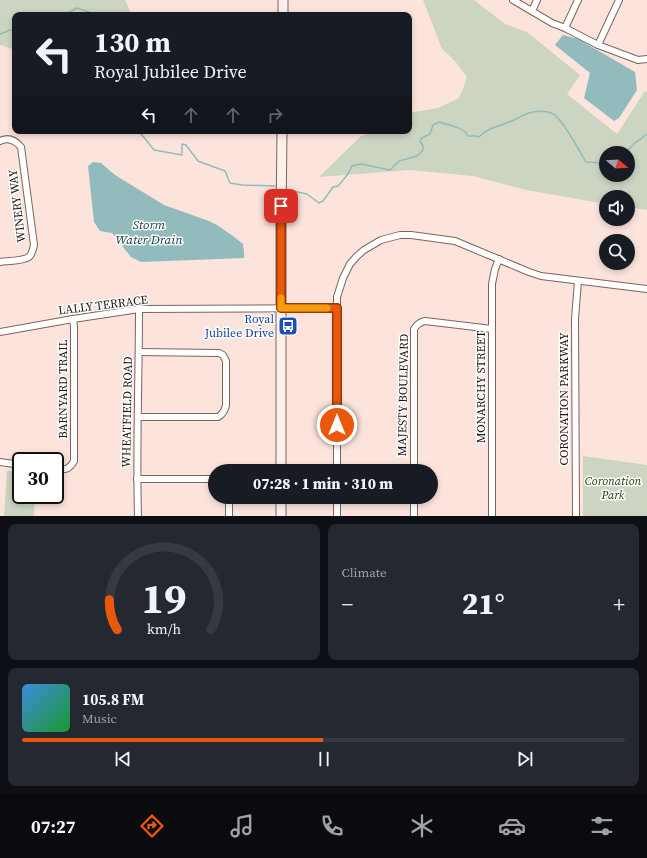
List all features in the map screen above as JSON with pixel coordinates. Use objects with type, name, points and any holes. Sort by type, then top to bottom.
[{"type":"main road","points":[[283,0],[283,12]]},
{"type":"main road","points":[[281,464],[282,134]]},
{"type":"main road","points":[[281,504],[281,516]]},
{"type":"street","points":[[513,0],[552,23],[598,45],[638,60],[647,58]]},
{"type":"street","points":[[532,11],[537,0]]},
{"type":"street","points":[[565,28],[578,0]]},
{"type":"street","points":[[598,45],[619,0]]},
{"type":"street","name":"WINERY WAY","points":[[0,141],[10,139],[17,142],[21,147],[34,245],[32,252],[28,257],[0,262]]},
{"type":"street","points":[[337,464],[337,297],[340,285],[350,264],[364,250],[377,242],[386,238],[400,235],[455,241],[537,275],[647,290]]},
{"type":"street","name":"MONARCHY STREET","points":[[492,516],[493,278],[499,259]]},
{"type":"street","name":"CORONATION PARKWAY","points":[[576,516],[575,319],[578,281]]},
{"type":"street","points":[[281,308],[337,308]]},
{"type":"street","name":"LALLY TERRACE","points":[[0,332],[139,309],[281,308]]},
{"type":"street","name":"WHEATFIELD ROAD","points":[[138,516],[139,309]]},
{"type":"street","name":"BARNYARD TRAIL","points":[[64,470],[70,467],[74,461],[74,327],[72,319]]},
{"type":"street","name":"MAJESTY BOULEVARD","points":[[414,464],[414,330],[417,325],[425,321],[492,329]]},
{"type":"street","points":[[138,417],[218,417],[225,411],[226,405],[226,361],[223,355],[219,353],[139,352]]},
{"type":"street","points":[[0,462],[12,464]]},
{"type":"street","points":[[137,479],[208,479]]},
{"type":"street","points":[[229,504],[229,516]]},
{"type":"street","points":[[337,504],[337,516]]},
{"type":"street","points":[[414,504],[414,516]]},
{"type":"green space","points":[[0,0],[125,0],[131,12],[12,12],[12,49],[0,45]]},
{"type":"green space","points":[[423,0],[474,0],[505,24],[527,32],[580,75],[567,94],[617,134],[645,91],[647,92],[647,210],[635,208],[635,190],[599,190],[599,203],[526,190],[473,176],[410,170],[319,177],[360,137],[366,134],[412,134],[412,112],[438,108],[459,98],[467,77],[455,61],[442,49]]},
{"type":"green space","name":"Coronation Park","points":[[583,456],[647,465],[647,516],[583,516]]},
{"type":"green space","points":[[7,471],[12,471],[12,504],[35,504],[34,516],[4,516]]},
{"type":"water","points":[[563,35],[578,39],[635,72],[637,90],[619,118],[614,121],[584,98],[590,73],[555,45]]},
{"type":"water","name":"Storm Water Drain","points":[[93,162],[101,163],[115,175],[164,205],[217,225],[243,244],[244,258],[141,262],[131,257],[112,233],[100,231],[94,222],[88,166]]},
{"type":"waterway","points":[[70,12],[77,8],[89,12]]},
{"type":"waterway","points":[[0,34],[12,30]]},
{"type":"waterway","points":[[293,191],[307,194],[319,203],[323,201],[333,187],[338,186],[348,174],[352,166],[361,164],[390,170],[399,161],[417,156],[423,150],[423,146],[420,141],[422,138],[430,134],[433,125],[439,122],[459,128],[468,136],[479,137],[489,130],[531,112],[537,111],[544,111],[557,117],[566,128],[586,162],[599,163]]},
{"type":"waterway","points":[[140,134],[154,150],[182,155],[182,144],[186,145],[198,161],[225,171],[230,183],[275,186]]},
{"type":"waterway","points":[[632,146],[647,134]]},
{"type":"slow traffic","points":[[281,298],[281,308],[327,308]]},
{"type":"place","name":"Royal Jubilee Drive","points":[[288,326]]},
{"type":"route","points":[[281,206],[281,308],[337,308],[337,425]]}]
